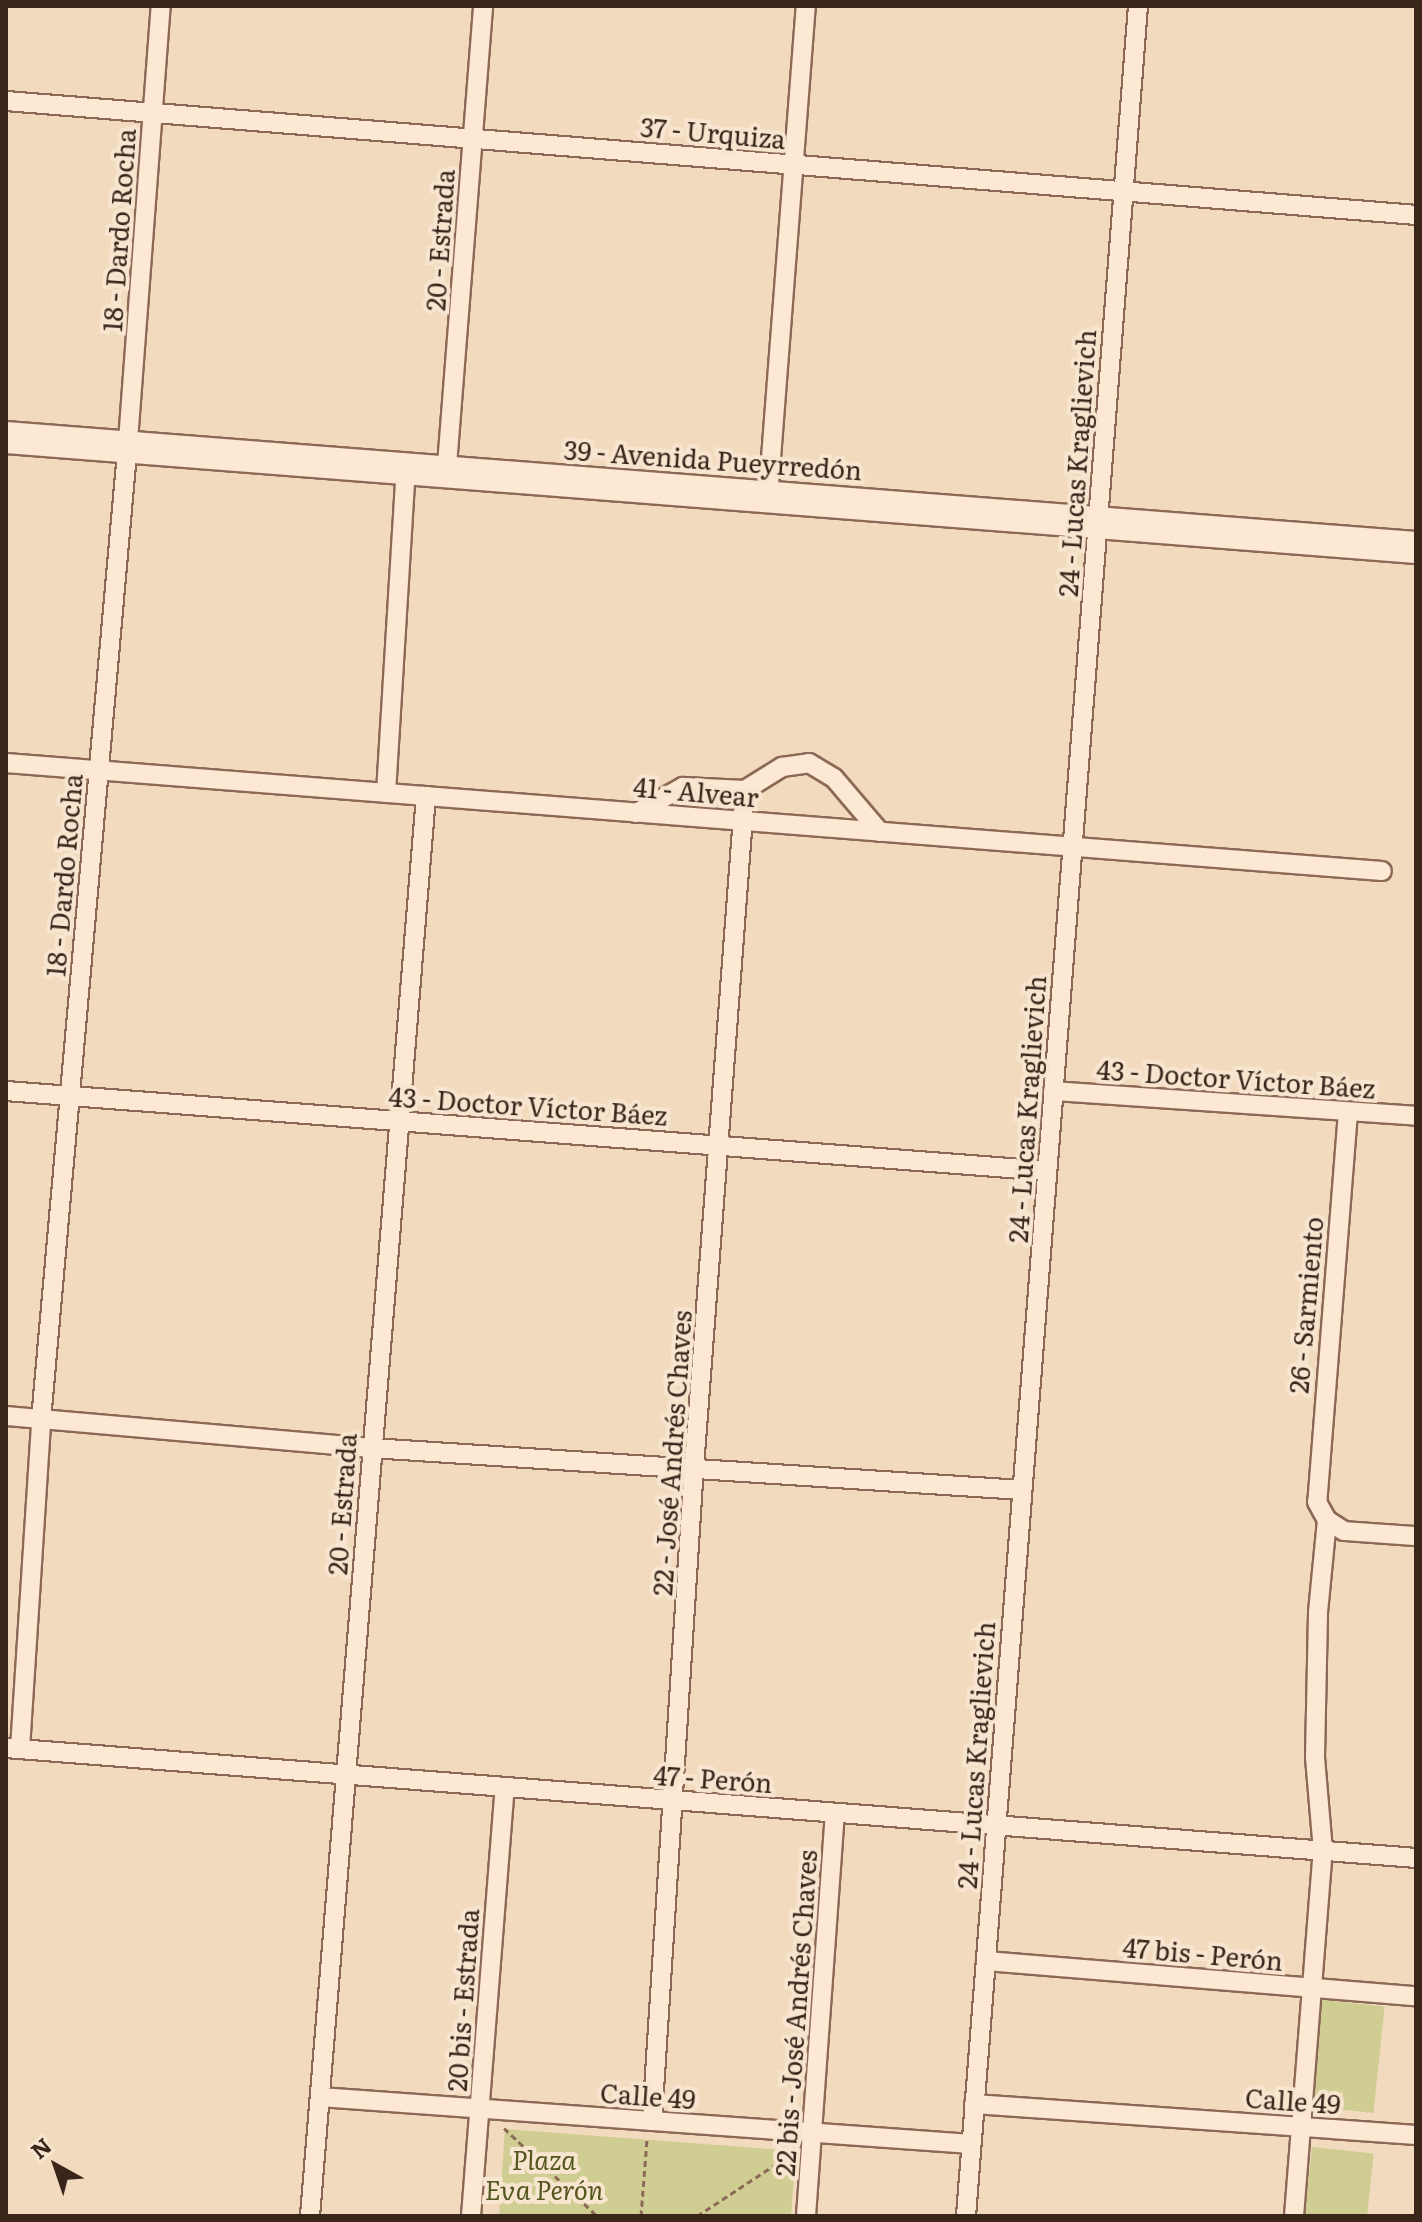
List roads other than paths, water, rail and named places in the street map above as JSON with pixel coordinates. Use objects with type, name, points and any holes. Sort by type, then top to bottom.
[{"type":"street","name":"18 - Dardo Rocha","points":[[13,1749],[127,447],[161,6]]},
{"type":"street","name":"20 - Estrada","points":[[447,472],[483,6]]},
{"type":"street","points":[[768,496],[806,6]]},
{"type":"street","name":"24 - Lucas Kraglievich","points":[[966,2216],[1138,6]]},
{"type":"street","name":"37 - Urquiza","points":[[6,101],[1416,215]]},
{"type":"street","name":"39 - Avenida Pueyrredón","points":[[6,431],[127,447],[405,469],[1098,522],[1416,541]]},
{"type":"street","name":"39 - Avenida Pueyrredón","points":[[6,444],[127,447]]},
{"type":"street","points":[[386,793],[405,469]]},
{"type":"street","name":"39 - Avenida Pueyrredón","points":[[1098,522],[1416,554]]},
{"type":"street","name":"41 - Alvear","points":[[6,763],[1382,871]]},
{"type":"street","points":[[636,813],[683,787],[745,790],[782,767],[809,763],[834,778],[880,832]]},
{"type":"street","name":"22 - José Andrés Chaves","points":[[652,2121],[694,1467],[745,790]]},
{"type":"street","name":"20 - Estrada","points":[[310,2216],[426,796]]},
{"type":"street","name":"43 - Doctor Víctor Báez","points":[[6,1091],[1047,1171]]},
{"type":"street","name":"43 - Doctor Víctor Báez","points":[[1053,1091],[1416,1116]]},
{"type":"street","name":"26 - Sarmiento","points":[[1327,1520],[1317,1502],[1348,1112]]},
{"type":"street","points":[[6,1416],[371,1448],[1022,1490]]},
{"type":"street","points":[[1294,2216],[1323,1851],[1315,1757],[1318,1612],[1327,1520],[1344,1531],[1416,1536]]},
{"type":"street","name":"47 - Perón","points":[[13,1749],[1416,1858]]},
{"type":"street","name":"20 bis - Estrada","points":[[471,2216],[505,1787]]},
{"type":"street","name":"22 bis - José Andrés Chaves","points":[[806,2216],[835,1813]]},
{"type":"street","name":"47 bis - Perón","points":[[986,1961],[1416,1996]]},
{"type":"street","name":"Calle 49","points":[[320,2097],[971,2144]]},
{"type":"street","name":"Calle 49","points":[[974,2104],[1416,2135]]},
{"type":"park label","name":"Plaza Eva Perón","points":[[544,2174]]}]
